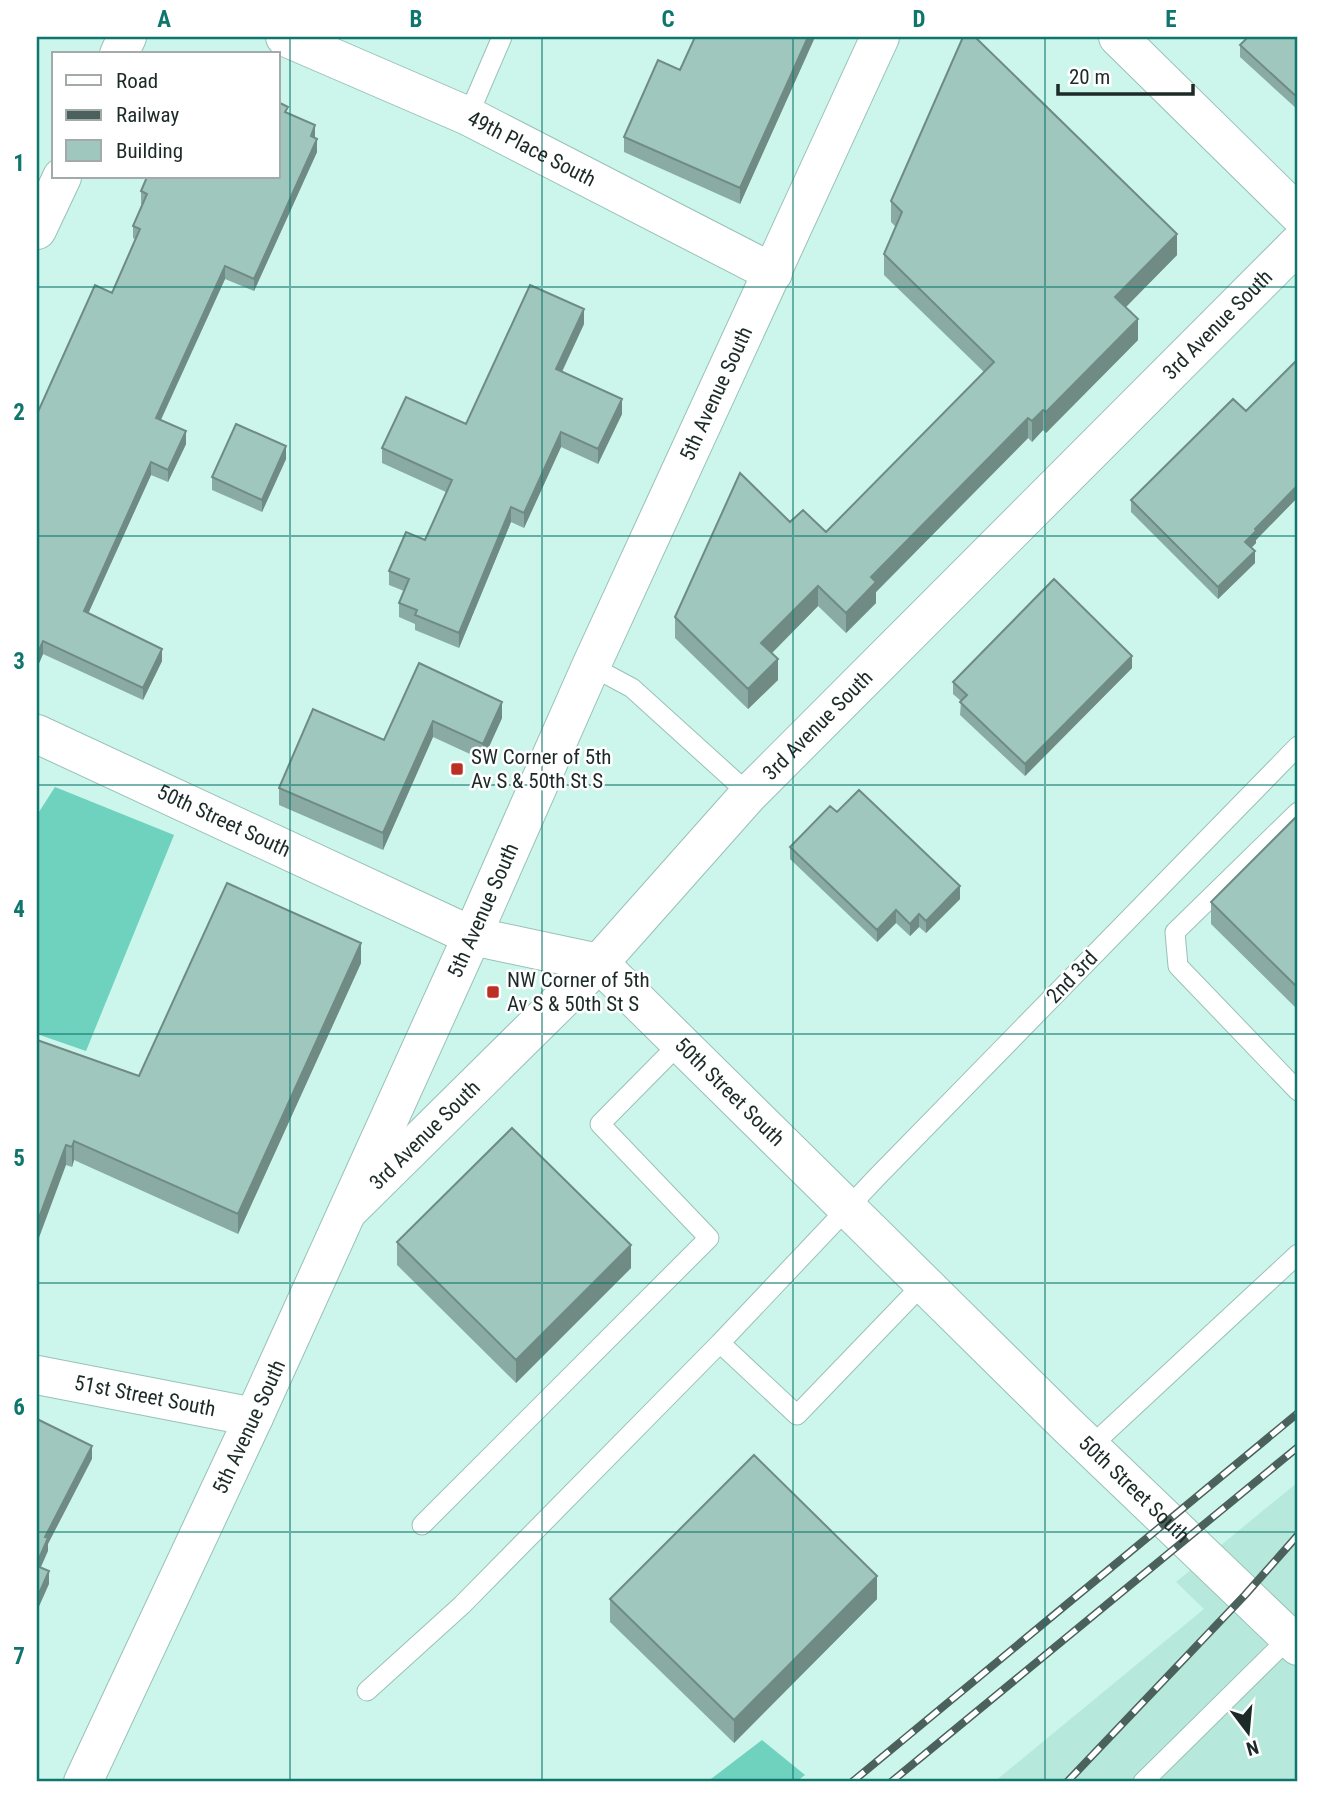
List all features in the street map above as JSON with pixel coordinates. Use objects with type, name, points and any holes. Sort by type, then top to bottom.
[{"type":"street","name":"49th Place South","points":[[285,37],[468,116],[773,273]]},
{"type":"street","name":"5th Avenue South","points":[[83,1782],[254,1417],[591,666],[880,37]]},
{"type":"street","points":[[1118,37],[1298,214]]},
{"type":"street","points":[[37,230],[62,178]]},
{"type":"street","name":"3rd Avenue South","points":[[345,1214],[599,963],[749,794],[1298,244]]},
{"type":"street","name":"50th Street South","points":[[37,734],[472,936],[599,963],[1090,1447],[1295,1637]]},
{"type":"street","name":"51st Street South","points":[[37,1375],[254,1417]]},
{"type":"lane","points":[[468,116],[502,37]]},
{"type":"lane","points":[[591,666],[632,688],[749,794]]},
{"type":"lane","name":"2nd 3rd","points":[[367,1691],[462,1605],[720,1343],[1298,746]]},
{"type":"lane","points":[[1298,812],[1175,932],[1178,966],[1298,1091]]},
{"type":"lane","points":[[422,1525],[709,1238],[600,1124],[680,1043]]},
{"type":"lane","points":[[1090,1447],[1298,1254]]},
{"type":"lane","points":[[720,1343],[797,1415],[923,1284]]},
{"type":"lane","points":[[1143,1782],[1295,1637]]},
{"type":"shaded area","points":[[1298,1482],[1298,1782],[994,1782],[1204,1609],[1176,1582]]},
{"type":"green space","points":[[55,787],[174,835],[86,1051],[37,1034],[37,815]]},
{"type":"green space","points":[[762,1740],[805,1775],[796,1782],[707,1782]]},
{"type":"building","points":[[695,37],[808,37],[740,188],[624,137],[658,60],[680,70]]},
{"type":"building","points":[[963,37],[975,37],[1177,234],[1115,297],[1138,319],[1046,412],[1043,410],[1032,421],[1028,418],[871,577],[876,582],[846,613],[818,586],[761,643],[778,659],[748,689],[675,617],[740,473],[790,522],[803,510],[826,532],[994,362],[884,254],[902,212],[891,201]]},
{"type":"building","points":[[1248,37],[1298,37],[1298,98],[1240,45]]},
{"type":"building","points":[[280,103],[288,107],[285,112],[315,125],[311,136],[317,139],[254,279],[225,266],[156,418],[186,431],[168,470],[151,462],[84,611],[162,649],[143,688],[43,641],[37,655],[37,414],[95,285],[112,293],[140,229],[133,226],[147,194],[141,191],[147,178],[280,178]]},
{"type":"building","points":[[530,285],[584,309],[556,369],[622,399],[598,449],[561,432],[524,513],[511,507],[459,633],[415,615],[417,610],[399,603],[409,579],[389,571],[406,532],[425,540],[452,480],[382,448],[406,397],[466,424]]},
{"type":"building","points":[[1298,359],[1298,485],[1245,542],[1255,551],[1218,587],[1131,500],[1233,399],[1246,411]]},
{"type":"building","points":[[236,424],[286,446],[262,500],[212,477]]},
{"type":"building","points":[[1054,579],[1132,656],[1025,764],[960,702],[967,695],[953,682]]},
{"type":"building","points":[[419,663],[502,702],[483,744],[433,721],[383,833],[279,788],[313,709],[384,740]]},
{"type":"building","points":[[859,790],[960,886],[926,921],[919,914],[910,924],[896,910],[877,930],[790,847],[830,806],[837,812]]},
{"type":"building","points":[[1298,815],[1298,988],[1211,902]]},
{"type":"building","points":[[227,883],[361,943],[238,1214],[74,1141],[72,1147],[66,1145],[37,1223],[37,1040],[139,1076]]},
{"type":"building","points":[[512,1128],[631,1245],[516,1360],[397,1242]]},
{"type":"building","points":[[37,1419],[92,1446],[45,1537],[48,1538],[37,1563]]},
{"type":"building","points":[[754,1455],[877,1576],[734,1720],[610,1599]]},
{"type":"building","points":[[37,1566],[49,1571],[37,1598]]},
{"type":"railway","points":[[852,1782],[1298,1413]]},
{"type":"railway","points":[[891,1782],[1298,1447]]},
{"type":"railway","points":[[1067,1782],[1245,1595],[1298,1535]]},
{"type":"place","name":"SW Corner of 5th Av S & 50th St S","points":[[457,769]]},
{"type":"place","name":"NW Corner of 5th Av S & 50th St S","points":[[493,992]]}]
